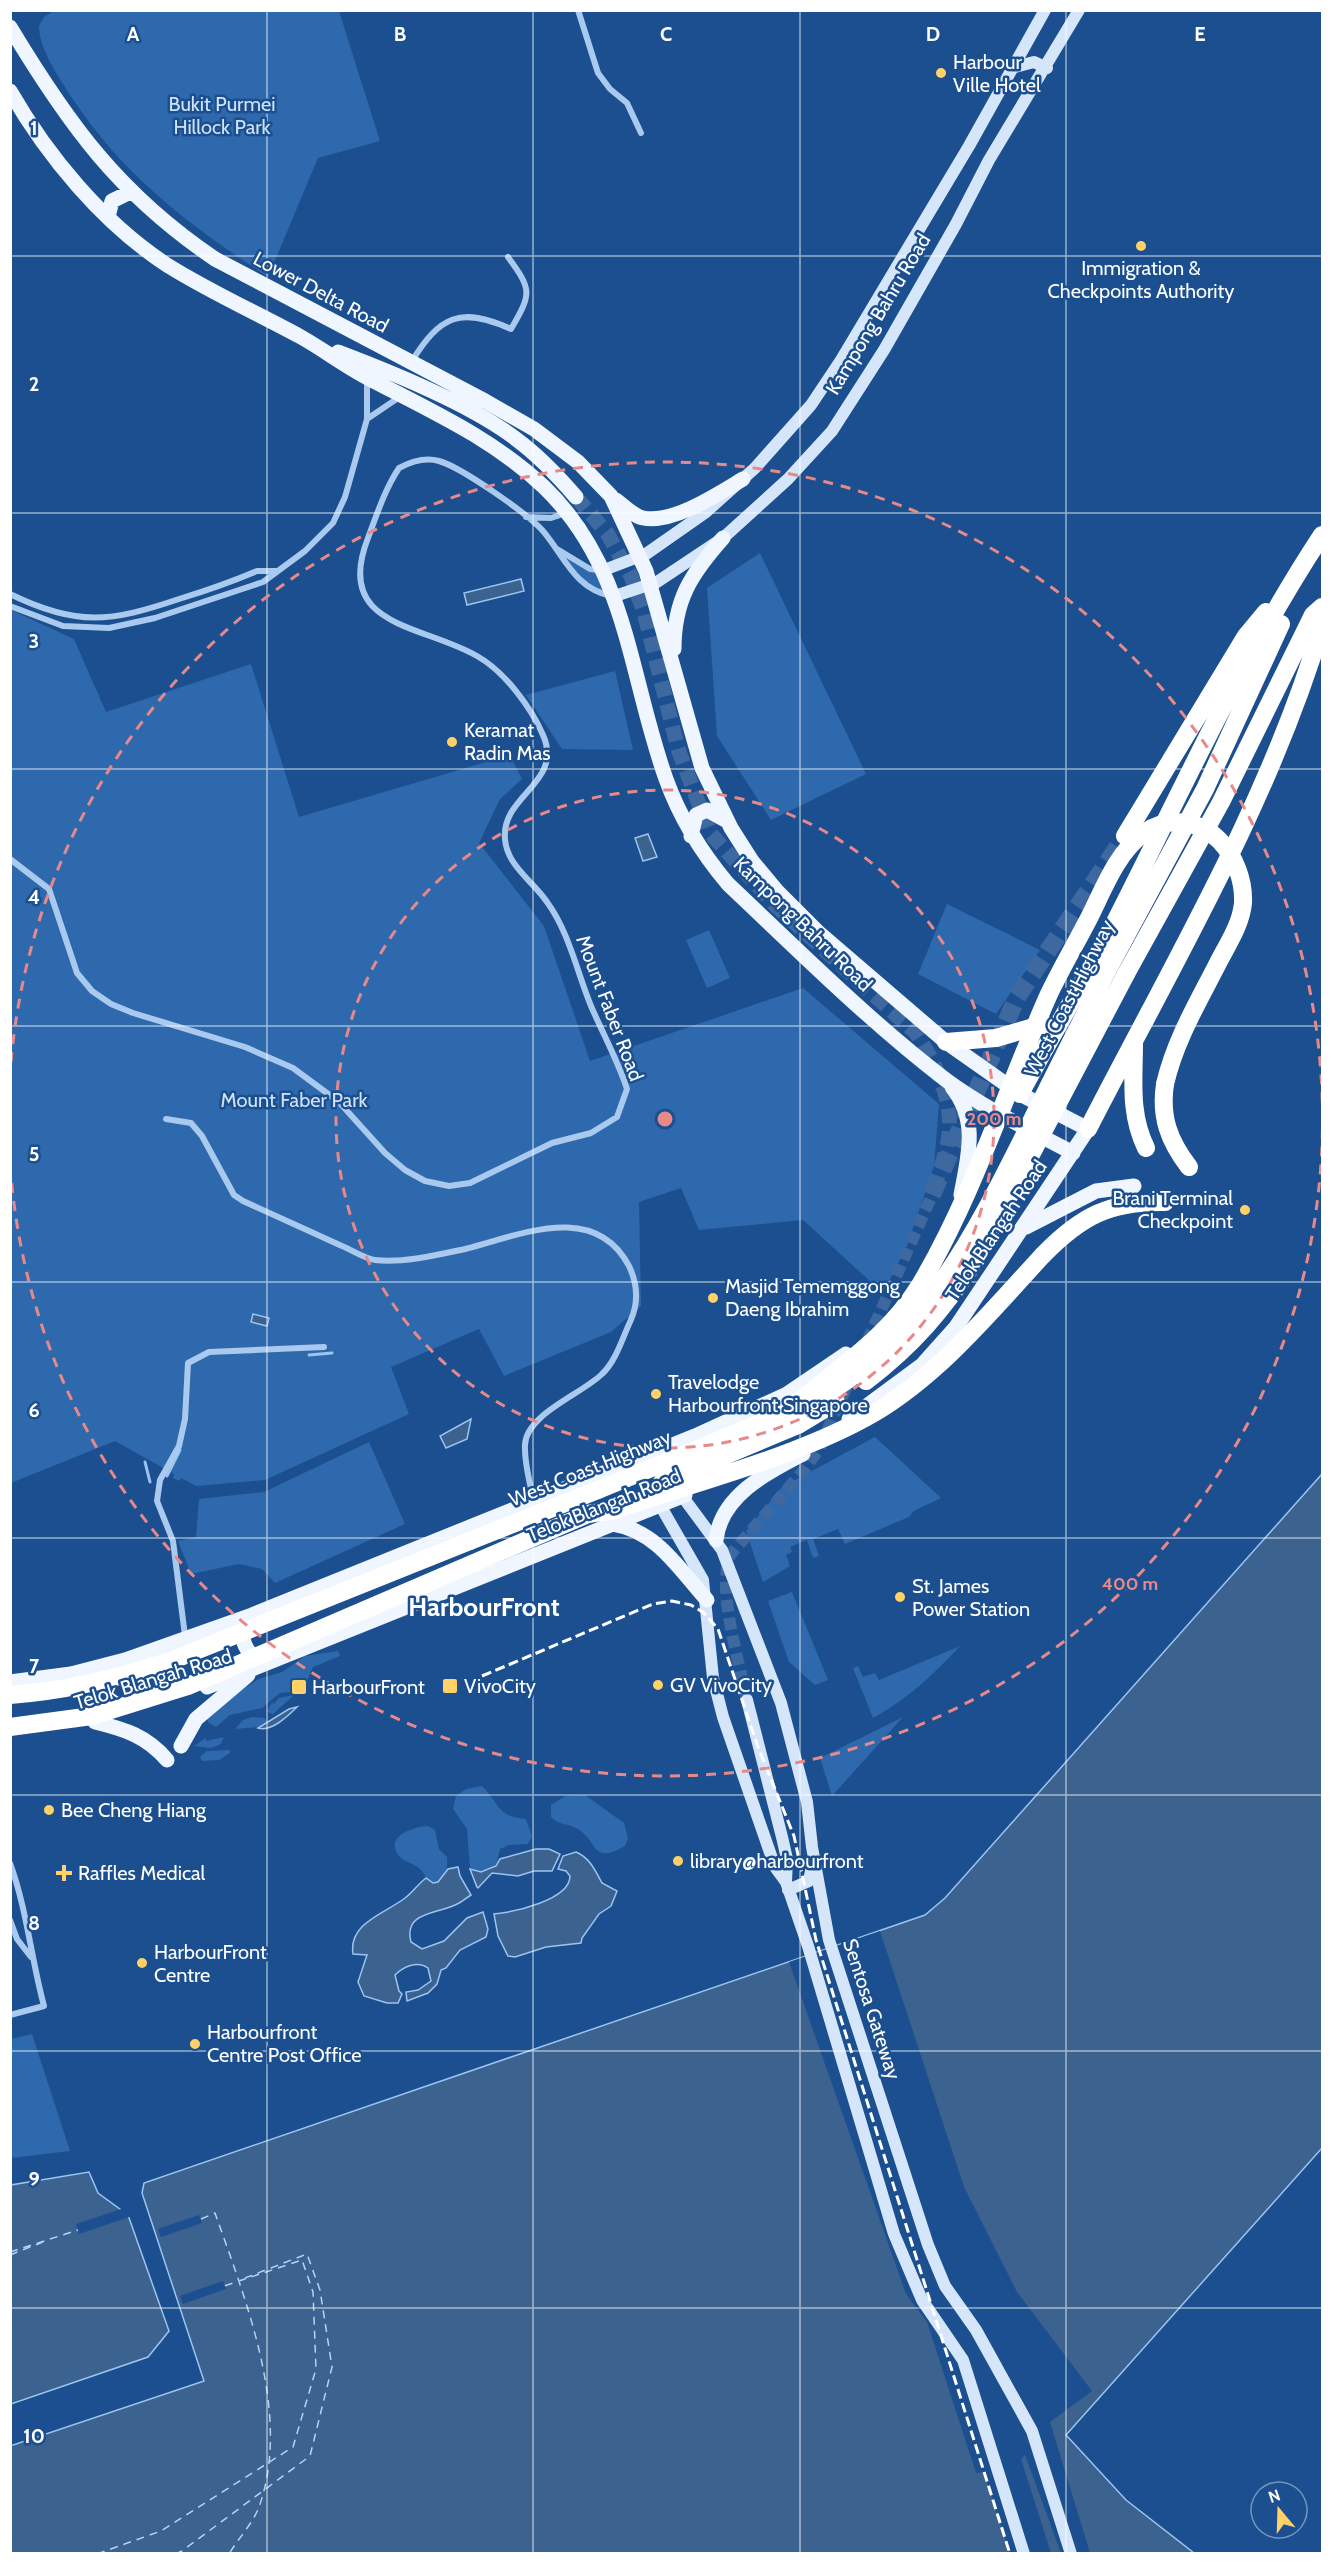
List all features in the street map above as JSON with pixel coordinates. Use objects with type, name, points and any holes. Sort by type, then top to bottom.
[{"type":"highway","points":[[1020,1095],[1113,926],[1185,779],[1289,586],[1323,535]]},
{"type":"highway","name":"West Coast Highway","points":[[10,1695],[87,1685],[173,1660],[598,1490],[828,1394],[870,1363],[902,1332],[935,1293],[986,1212],[1107,971],[1205,789],[1281,624],[1323,546]]},
{"type":"highway","points":[[1125,836],[1246,636],[1289,586]]},
{"type":"highway","name":"West Coast Highway","points":[[10,1727],[92,1716],[188,1686],[798,1425],[852,1392],[887,1365],[941,1312],[975,1261],[1126,974],[1221,802],[1313,615],[1323,608]]},
{"type":"highway","points":[[1088,1129],[1247,819],[1302,686],[1323,625]]},
{"type":"highway","points":[[789,1410],[819,1383],[861,1354],[892,1323],[919,1286],[948,1232],[1050,992],[1119,860],[1145,832],[1156,826],[1180,822],[1204,829],[1229,853],[1240,878],[1243,903],[1237,926],[1175,1048],[1165,1084],[1163,1116],[1171,1140],[1189,1167]]},
{"type":"highway","points":[[946,1042],[1005,1036],[1034,1028],[1062,1015]]},
{"type":"highway","points":[[1134,1039],[1133,1112],[1146,1148]]},
{"type":"highway","points":[[588,1514],[614,1510],[772,1457],[833,1433],[874,1413],[913,1386],[951,1354],[1068,1230],[1091,1216],[1116,1207],[1165,1202]]},
{"type":"main road","name":"Kampong Bahru Road","points":[[1046,10],[1015,67],[841,360],[811,405],[743,479],[678,533],[639,558],[604,570],[615,596],[665,778],[692,836],[728,884],[863,1010],[947,1080],[1006,1118],[1073,1153]]},
{"type":"main road","name":"Kampong Bahru Road","points":[[615,596],[651,585],[675,572],[723,538],[788,479],[832,431],[884,350],[956,225],[990,160],[1047,68],[1079,10]]},
{"type":"main road","name":"Lower Delta Road","points":[[10,27],[67,118],[130,192],[184,238],[215,259],[534,429],[578,462],[611,496],[639,558]]},
{"type":"main road","points":[[1015,67],[1034,62],[1047,68]]},
{"type":"main road","points":[[10,91],[40,137],[108,217],[169,266],[303,339],[367,377],[404,394],[470,430],[499,450],[544,487],[567,512],[604,570]]},
{"type":"main road","points":[[108,217],[112,201],[130,192]]},
{"type":"main road","points":[[303,339],[366,362],[479,417],[515,438],[551,468],[576,496]]},
{"type":"main road","points":[[611,496],[636,516],[653,519],[700,504],[743,479]]},
{"type":"main road","points":[[674,668],[674,631],[682,595],[699,565],[723,538]]},
{"type":"main road","name":"Kampong Bahru Road","points":[[639,558],[651,585],[692,740],[727,821],[752,861],[777,891],[819,933],[946,1042],[1020,1095],[1088,1129]]},
{"type":"main road","points":[[692,836],[696,815],[707,810],[727,821]]},
{"type":"main road","points":[[947,1080],[966,1111],[971,1134],[960,1198]]},
{"type":"main road","name":"Telok Blangah Road","points":[[10,1682],[71,1674],[153,1652],[533,1503],[695,1436],[787,1394],[864,1340],[899,1306],[917,1280],[960,1198],[1020,1095]]},
{"type":"main road","name":"Telok Blangah Road","points":[[10,1734],[64,1729],[95,1722],[167,1701],[262,1666],[659,1506],[827,1431],[869,1405],[922,1365],[938,1348],[970,1309],[1088,1129]]},
{"type":"main road","points":[[1023,1229],[1096,1191],[1134,1186]]},
{"type":"main road","points":[[716,1540],[718,1525],[739,1496],[751,1484],[851,1428],[869,1405]]},
{"type":"main road","points":[[695,1436],[659,1476],[654,1491],[659,1506],[703,1580],[713,1678],[723,1717],[775,1867],[787,1886],[808,1946],[894,2234],[922,2300],[963,2360],[1024,2553]]},
{"type":"main road","name":"Sentosa Gateway","points":[[611,1470],[629,1470],[659,1476],[670,1481],[716,1540],[760,1642],[781,1702],[807,1802],[812,1847],[829,1940],[928,2245],[945,2286],[976,2330],[1032,2431],[1071,2553]]},
{"type":"main road","points":[[612,1524],[634,1530],[659,1544],[706,1600]]},
{"type":"main road","points":[[182,1746],[196,1719],[262,1666],[252,1656],[245,1643],[242,1628],[252,1615]]},
{"type":"main road","points":[[747,1700],[787,1859],[787,1886]]},
{"type":"main road","points":[[95,1722],[125,1730],[145,1739],[167,1760]]},
{"type":"main road","points":[[787,1886],[808,1882],[812,1876],[812,1847]]},
{"type":"street","points":[[578,10],[598,73],[610,89],[627,103],[641,133]]},
{"type":"street","points":[[411,363],[429,334],[451,320],[478,317],[511,329],[526,304],[528,291],[524,278],[508,257]]},
{"type":"street","points":[[10,606],[63,626],[109,628],[155,618],[263,582],[316,541],[333,523],[345,497],[367,419],[367,377]]},
{"type":"street","points":[[367,419],[404,394]]},
{"type":"street","name":"Mount Faber Road","points":[[10,859],[49,889],[77,973],[92,991],[111,1004],[133,1013],[245,1047],[293,1068],[339,1102],[385,1153],[405,1170],[425,1181],[449,1186],[470,1183],[552,1143],[591,1133],[617,1117],[627,1089],[592,1008],[558,918],[546,900],[519,870],[507,848],[505,838],[509,817],[546,768],[548,748],[540,728],[496,670],[479,657],[394,621],[370,605],[359,583],[358,567],[392,478],[399,468],[409,462],[423,459],[440,461],[491,491],[541,529],[557,549],[567,568],[581,583],[592,590],[615,596]]},
{"type":"street","points":[[526,517],[551,518],[567,512]]},
{"type":"street","name":"Mount Faber Road","points":[[557,549],[590,569],[604,570]]},
{"type":"street","points":[[10,594],[62,615],[112,618],[136,614],[257,571],[278,571]]},
{"type":"street","points":[[166,1119],[191,1123],[202,1136],[234,1195],[374,1260],[409,1259],[452,1251],[507,1235],[549,1227],[585,1231],[604,1238],[622,1253],[633,1274],[638,1294],[633,1315],[604,1373],[582,1390],[555,1406],[527,1433],[526,1461],[533,1503]]},
{"type":"street","points":[[186,1639],[173,1541],[157,1501],[160,1480],[175,1456],[181,1437],[185,1419],[188,1363],[209,1352],[324,1347]]},
{"type":"street","points":[[153,1652],[167,1701]]},
{"type":"street","points":[[135,1657],[148,1707]]},
{"type":"street","points":[[10,1863],[30,1935],[31,1957],[44,2006],[10,2015]]},
{"type":"street","points":[[10,1920],[17,1939],[31,1957]]},
{"type":"green space","name":"Bukit Purmei Hillock Park","points":[[54,11],[339,11],[380,141],[318,158],[268,277],[208,235],[154,192],[130,169],[84,116],[51,64],[44,48],[39,26],[44,17]]},
{"type":"green space","points":[[557,549],[584,566],[604,570],[615,596],[581,583]]},
{"type":"green space","points":[[760,553],[866,774],[771,820],[717,736],[707,588]]},
{"type":"green space","name":"Mount Faber Park","points":[[11,610],[74,639],[106,712],[251,664],[299,817],[510,755],[522,779],[500,799],[479,843],[544,926],[590,1061],[803,988],[939,1104],[934,1166],[907,1246],[883,1293],[803,1220],[699,1230],[681,1188],[639,1202],[641,1306],[611,1332],[504,1376],[479,1329],[391,1367],[409,1414],[265,1480],[196,1486],[181,1478],[179,1481],[173,1478],[174,1474],[115,1441],[11,1483]]},
{"type":"green space","points":[[615,671],[633,750],[562,749],[526,695]]},
{"type":"green space","points":[[947,904],[1040,950],[996,1014],[918,974]]},
{"type":"green space","points":[[709,930],[730,978],[707,988],[686,940]]},
{"type":"green space","points":[[875,1437],[941,1498],[914,1511],[909,1517],[845,1544],[838,1529],[813,1539],[819,1556],[813,1558],[807,1540],[790,1547],[792,1552],[786,1555],[790,1566],[763,1582],[746,1531],[782,1487]]},
{"type":"green space","points":[[369,1442],[405,1524],[275,1583],[262,1569],[239,1564],[191,1574],[178,1541],[196,1537],[199,1499],[264,1492]]},
{"type":"green space","points":[[792,1592],[828,1680],[815,1685],[789,1662],[768,1601]]},
{"type":"green space","points":[[960,1646],[920,1686],[873,1718],[853,1668],[858,1666],[863,1677],[875,1673],[879,1680]]},
{"type":"green space","points":[[338,1651],[340,1656],[313,1667],[303,1691],[280,1693],[262,1708],[230,1715],[216,1727],[209,1723],[205,1715],[259,1679],[282,1672],[305,1656]]},
{"type":"green space","points":[[294,1695],[273,1714],[267,1712],[272,1702],[274,1704],[279,1698]]},
{"type":"green space","points":[[252,1717],[264,1718],[268,1722],[259,1727],[235,1729],[243,1720]]},
{"type":"green space","points":[[903,1717],[832,1796],[820,1758]]},
{"type":"green space","points":[[224,1737],[221,1744],[211,1748],[194,1746],[206,1738],[206,1741]]},
{"type":"green space","points":[[230,1750],[230,1753],[219,1760],[202,1761],[200,1757],[207,1751]]},
{"type":"green space","points":[[482,1786],[509,1816],[526,1819],[532,1836],[528,1844],[509,1845],[500,1849],[496,1866],[480,1873],[470,1869],[467,1829],[453,1809],[456,1796],[466,1789]]},
{"type":"green space","points":[[585,1795],[624,1823],[628,1838],[625,1846],[606,1853],[600,1852],[583,1833],[551,1817],[551,1805],[565,1796]]},
{"type":"green space","points":[[428,1826],[435,1830],[439,1849],[447,1857],[445,1874],[441,1880],[433,1883],[418,1867],[401,1858],[395,1849],[395,1843],[402,1834],[415,1828]]},
{"type":"green space","points":[[32,2034],[70,2151],[11,2158],[11,2039]]},
{"type":"shaded area","points":[[521,579],[524,591],[467,605],[464,593]]},
{"type":"shaded area","points":[[648,834],[657,857],[643,861],[635,838]]},
{"type":"shaded area","points":[[253,1314],[269,1318],[267,1326],[251,1322]]},
{"type":"shaded area","points":[[471,1419],[467,1439],[446,1448],[440,1436]]},
{"type":"shaded area","points":[[1322,1474],[1322,2148],[1066,2435],[1126,2500],[1194,2553],[11,2553],[10,2446],[204,2381],[142,2193],[144,2183],[925,1915],[945,1898]]},
{"type":"shaded area","points":[[297,1707],[273,1726],[258,1728],[289,1709]]},
{"type":"shaded area","points":[[536,1849],[549,1849],[560,1854],[552,1871],[534,1871],[518,1876],[492,1873],[477,1887],[470,1869],[481,1872],[496,1866],[500,1859]]},
{"type":"shaded area","points":[[576,1852],[589,1861],[602,1883],[617,1891],[611,1906],[599,1914],[581,1943],[546,1947],[515,1957],[508,1956],[498,1936],[494,1914],[540,1903],[561,1892],[568,1884],[570,1876],[566,1871],[558,1869],[563,1856]]},
{"type":"shaded area","points":[[458,1867],[460,1876],[471,1895],[448,1908],[417,1919],[410,1932],[411,1942],[422,1949],[444,1941],[467,1918],[483,1912],[488,1929],[486,1937],[460,1950],[446,1968],[441,1970],[437,1984],[428,1993],[407,2001],[406,1992],[418,1990],[431,1981],[428,1968],[415,1965],[402,1969],[395,1975],[402,1994],[398,2003],[387,2003],[364,1996],[358,1982],[367,1955],[353,1954],[356,1934],[370,1920],[405,1898],[426,1878],[433,1883],[438,1882],[448,1869]]},
{"type":"shaded area","points":[[89,2172],[98,2193],[128,2215],[169,2331],[148,2357],[11,2404],[11,2185]]},
{"type":"pier","points":[[880,1931],[964,2187],[1017,2292],[1092,2391],[1050,2422],[1090,2553],[1061,2553],[1025,2455],[1021,2459],[1051,2553],[1010,2553],[984,2472],[976,2473],[927,2322],[906,2294],[789,1962]]},
{"type":"pier","points":[[124,2208],[132,2216],[79,2234],[76,2224]]},
{"type":"pier","points":[[199,2215],[202,2223],[161,2237],[158,2229]]},
{"type":"pier","points":[[223,2281],[226,2289],[183,2304],[180,2296]]},
{"type":"waterway","points":[[309,1355],[332,1353]]},
{"type":"waterway","points":[[167,1476],[180,1450]]},
{"type":"waterway","points":[[145,1462],[150,1482]]},
{"type":"ferry route","points":[[201,2219],[215,2213],[251,2320],[268,2397],[270,2435],[268,2472],[259,2507],[229,2554]]},
{"type":"ferry route","points":[[10,2252],[78,2230]]},
{"type":"ferry route","points":[[10,2255],[48,2240]]},
{"type":"ferry route","points":[[175,2554],[310,2456],[332,2367],[320,2290],[307,2254],[245,2278]]},
{"type":"ferry route","points":[[97,2554],[161,2531],[293,2447],[316,2369],[313,2292],[302,2260],[224,2286]]},
{"type":"tunnel","points":[[576,497],[607,533],[631,576],[644,612],[678,749],[710,833],[776,906],[916,1033],[930,1057],[942,1084],[949,1112],[947,1148],[932,1195]]},
{"type":"tunnel","points":[[932,1195],[1017,997],[1125,836]]},
{"type":"tunnel","points":[[867,1342],[932,1195]]},
{"type":"tunnel","points":[[747,1700],[728,1606],[726,1587],[730,1555],[804,1470],[819,1449],[851,1377]]},
{"type":"railway","points":[[482,1676],[653,1604],[672,1601],[691,1605],[704,1613],[718,1629],[758,1747],[794,1836],[816,1940],[1010,2554]]},
{"type":"place","name":"Harbour Ville Hotel","points":[[941,73]]},
{"type":"place","name":"Immigration & Checkpoints Authority","points":[[1141,246]]},
{"type":"place","name":"Keramat Radin Mas","points":[[452,742]]},
{"type":"place","name":"Brani Terminal Checkpoint","points":[[1245,1210]]},
{"type":"place","name":"Masjid Tememggong Daeng Ibrahim","points":[[713,1298]]},
{"type":"place","name":"Travelodge Harbourfront Singapore","points":[[656,1394]]},
{"type":"place","name":"St. James Power Station","points":[[900,1597]]},
{"type":"place","name":"GV VivoCity","points":[[658,1685]]},
{"type":"place","name":"VivoCity","points":[[450,1686]]},
{"type":"place","name":"HarbourFront","points":[[299,1687]]},
{"type":"place","name":"Bee Cheng Hiang","points":[[49,1810]]},
{"type":"place","name":"library@harbourfront","points":[[678,1861]]},
{"type":"place","name":"Raffles Medical","points":[[64,1873]]},
{"type":"place","name":"HarbourFront Centre","points":[[142,1963]]},
{"type":"place","name":"Harbourfront Centre Post Office","points":[[195,2044]]},
{"type":"district","name":"HarbourFront","points":[[484,1607]]}]
